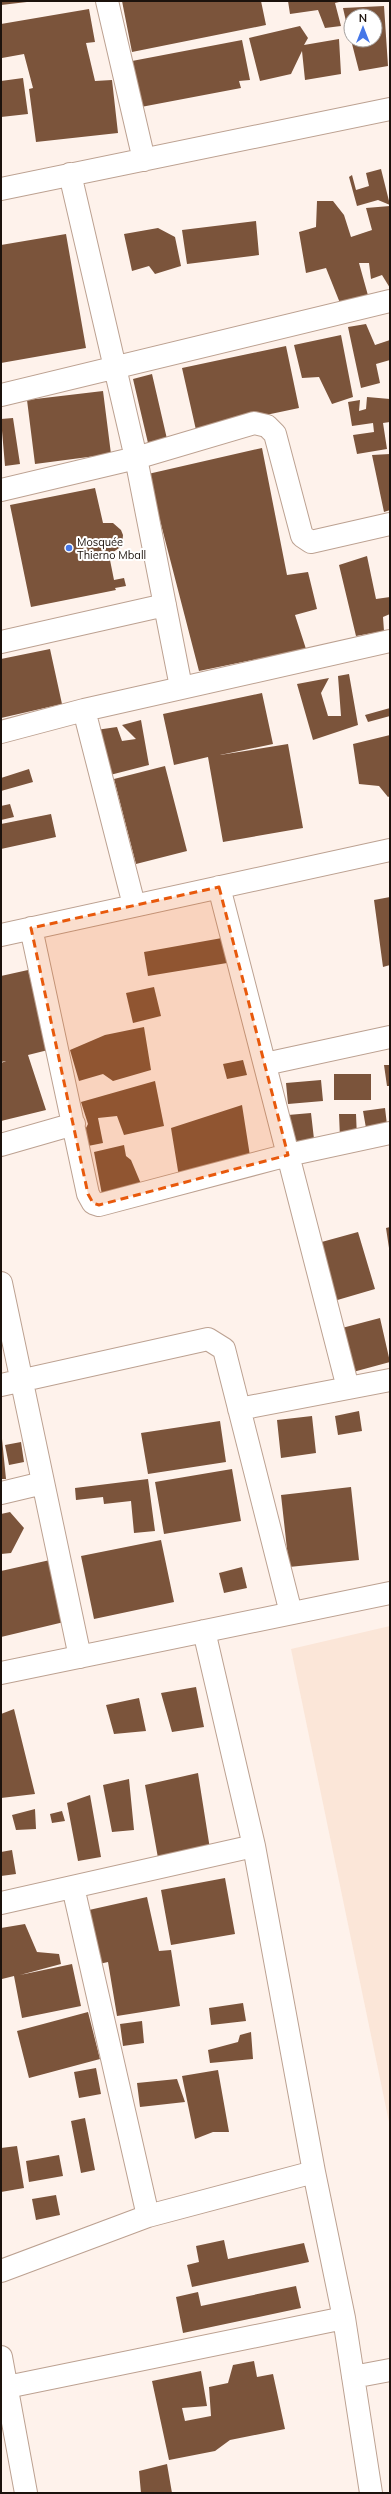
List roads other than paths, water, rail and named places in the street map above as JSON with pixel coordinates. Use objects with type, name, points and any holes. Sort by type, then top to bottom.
[{"type":"street","points":[[107,1],[144,160]]},
{"type":"street","points":[[1,189],[390,109]]},
{"type":"street","points":[[70,174],[136,458],[181,687]]},
{"type":"street","points":[[1,395],[390,301]]},
{"type":"street","points":[[1,490],[136,458],[254,423],[267,426],[275,434],[302,536],[311,542],[325,541],[390,524]]},
{"type":"street","points":[[1,642],[165,605]]},
{"type":"street","points":[[1,732],[84,710],[181,687],[390,641]]},
{"type":"street","points":[[84,710],[134,906]]},
{"type":"street","points":[[1,935],[390,850]]},
{"type":"street","points":[[219,887],[348,1388]]},
{"type":"street","points":[[31,928],[88,1194],[93,1203],[99,1205],[288,1155],[390,1133]]},
{"type":"street","points":[[265,1064],[390,1037]]},
{"type":"street","points":[[1,1145],[74,1124]]},
{"type":"street","points":[[1,1283],[11,1384],[43,1483],[80,1657]]},
{"type":"street","points":[[11,1384],[208,1339],[224,1349],[291,1613]]},
{"type":"street","points":[[239,1409],[390,1380]]},
{"type":"street","points":[[1,1493],[43,1483]]},
{"type":"street","points":[[1,1673],[390,1593]]},
{"type":"street","points":[[204,1632],[254,1846],[314,2172],[344,2318],[371,2493]]},
{"type":"street","points":[[1,1903],[254,1846]]},
{"type":"street","points":[[73,1886],[148,2216]]},
{"type":"street","points":[[1,2271],[148,2216],[314,2172]]},
{"type":"street","points":[[7,2387],[344,2318]]},
{"type":"street","points":[[1,2357],[7,2387],[21,2492]]},
{"type":"street","points":[[353,2377],[390,2370]]},
{"type":"place","name":"Mosquée Thierno Mball","points":[[69,548]]}]
